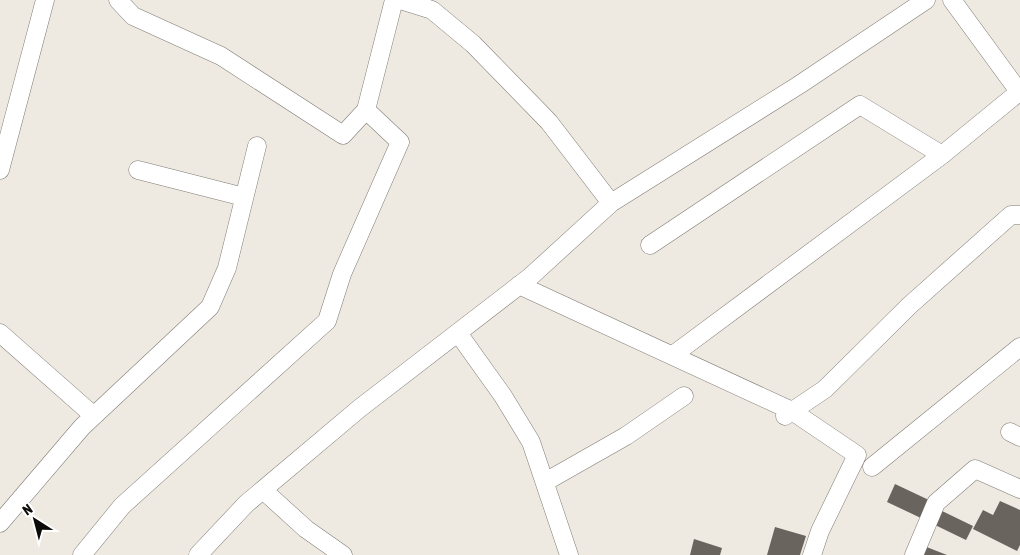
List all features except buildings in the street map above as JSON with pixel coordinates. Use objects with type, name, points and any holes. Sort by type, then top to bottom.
[{"type":"street","points":[[118,0],[133,16],[221,56],[343,135],[366,110],[394,0]]},
{"type":"street","points":[[400,0],[432,10],[473,44],[549,122],[611,203]]},
{"type":"street","points":[[198,555],[246,504],[360,408],[530,277],[611,203],[799,85],[926,0]]},
{"type":"street","points":[[673,355],[942,155],[1020,92],[952,0]]},
{"type":"street","points":[[0,170],[41,2]]},
{"type":"street","points":[[650,245],[860,105],[942,155]]},
{"type":"street","points":[[82,555],[122,506],[327,321],[342,274],[400,142],[366,110]]},
{"type":"street","points":[[0,523],[82,427],[210,307],[228,268],[257,146]]},
{"type":"street","points":[[138,170],[244,197]]},
{"type":"street","points":[[787,414],[825,388],[910,305],[1011,215],[1020,215]]},
{"type":"street","points":[[519,285],[673,355],[787,414],[857,455],[820,531],[812,555]]},
{"type":"street","points":[[458,332],[503,396],[532,442],[570,555]]},
{"type":"street","points":[[0,333],[94,416]]},
{"type":"street","points":[[872,467],[1020,347]]},
{"type":"street","points":[[545,482],[626,436],[684,396]]},
{"type":"street","points":[[914,555],[936,503],[975,469],[1020,489]]},
{"type":"street","points":[[263,490],[306,529],[343,555]]}]
